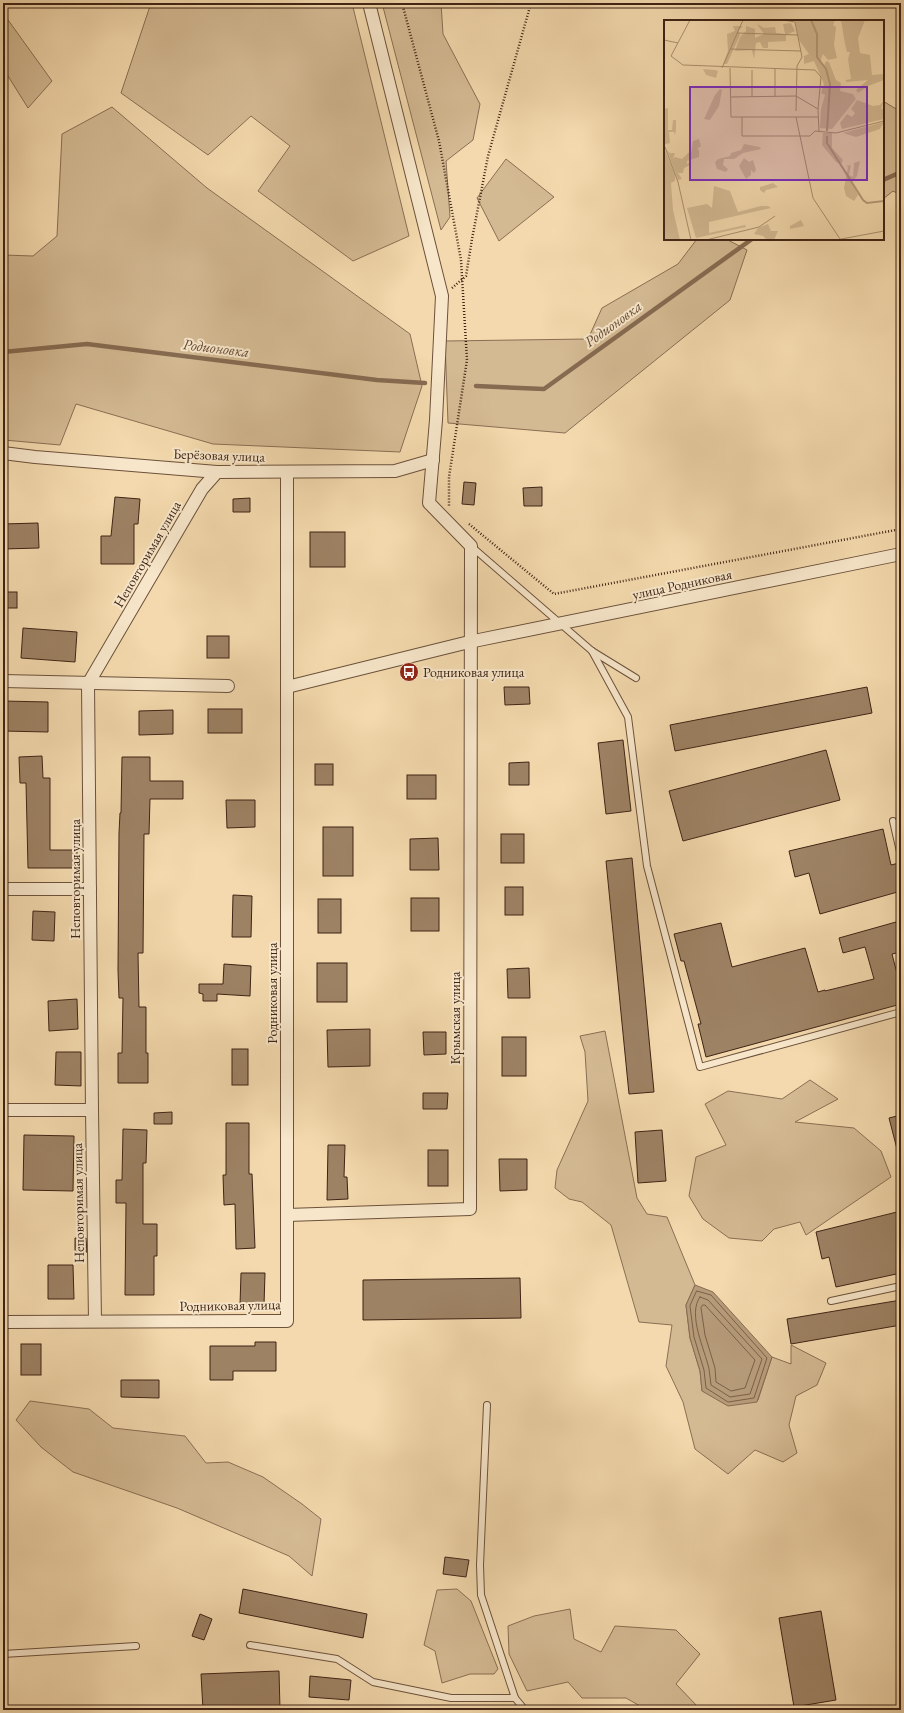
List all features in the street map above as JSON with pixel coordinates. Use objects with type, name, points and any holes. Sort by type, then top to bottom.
[{"type":"street","points":[[369,3],[442,296],[433,460],[429,503],[471,546],[470,642]]},
{"type":"street","name":"Берёзовая улица","points":[[3,453],[217,472],[394,470],[433,460]]},
{"type":"street","name":"Неповторимая улица","points":[[95,1321],[88,684],[202,489],[217,472]]},
{"type":"street","name":"Родниковая улица","points":[[95,1321],[287,1321],[287,472]]},
{"type":"street","name":"улица Родниковая","points":[[287,687],[470,642],[901,554]]},
{"type":"street","name":"Крымская улица","points":[[287,1215],[470,1210],[470,642]]},
{"type":"street","points":[[3,681],[228,686]]},
{"type":"street","points":[[3,889],[90,889]]},
{"type":"street","points":[[3,1110],[92,1110]]},
{"type":"street","points":[[3,1322],[95,1321]]},
{"type":"lane","points":[[471,546],[592,651],[636,678]]},
{"type":"lane","points":[[592,651],[628,717],[647,866],[700,1067],[901,1012]]},
{"type":"lane","points":[[893,821],[901,856]]},
{"type":"lane","points":[[831,1301],[901,1286]]},
{"type":"lane","points":[[487,1405],[480,1565],[481,1595],[515,1698],[525,1710]]},
{"type":"lane","points":[[250,1645],[337,1660],[373,1682],[451,1698],[515,1698]]},
{"type":"lane","points":[[3,1654],[136,1646]]},
{"type":"path","points":[[402,3],[439,141],[461,260],[467,360],[449,477],[449,507]]},
{"type":"path","points":[[442,296],[466,276],[488,156],[531,3]]},
{"type":"path","points":[[468,522],[554,594],[901,529]]},
{"type":"shaded area","points":[[151,3],[352,3],[409,236],[353,261],[258,191],[290,146],[251,116],[208,155],[121,93]]},
{"type":"shaded area","points":[[382,3],[441,3],[443,34],[480,104],[473,140],[446,161],[450,217],[441,230]]},
{"type":"shaded area","points":[[3,13],[52,81],[28,108],[3,68]]},
{"type":"shaded area","points":[[884,102],[901,112],[901,195],[893,191],[884,198]]},
{"type":"shaded area","points":[[112,107],[207,188],[410,334],[422,386],[400,452],[213,444],[76,404],[60,445],[4,440],[3,255],[33,256],[57,236],[62,134]]},
{"type":"shaded area","points":[[506,159],[554,197],[499,241],[477,198]]},
{"type":"shaded area","points":[[696,240],[728,240],[747,250],[730,300],[565,433],[448,423],[445,341],[588,339],[602,308],[678,264]]},
{"type":"shaded area","points":[[605,1031],[637,1198],[647,1214],[667,1217],[695,1285],[686,1305],[690,1338],[700,1371],[702,1391],[758,1400],[772,1357],[791,1364],[791,1345],[826,1363],[817,1385],[796,1396],[789,1425],[797,1453],[783,1462],[755,1450],[728,1474],[695,1449],[683,1402],[666,1366],[672,1325],[639,1322],[611,1225],[582,1202],[569,1199],[555,1188],[557,1170],[588,1101],[585,1052],[580,1036]]},
{"type":"shaded area","points":[[810,1080],[838,1099],[795,1122],[854,1128],[881,1151],[891,1177],[806,1235],[800,1222],[774,1229],[762,1241],[729,1238],[703,1219],[689,1196],[696,1157],[726,1145],[705,1104],[728,1091],[782,1099]]},
{"type":"shaded area","points":[[30,1401],[89,1409],[113,1428],[185,1436],[206,1463],[228,1462],[263,1477],[321,1519],[312,1576],[289,1556],[177,1508],[73,1472],[41,1447],[16,1420]]},
{"type":"shaded area","points":[[457,1589],[471,1601],[498,1669],[494,1674],[470,1674],[442,1683],[435,1651],[424,1645],[437,1590]]},
{"type":"shaded area","points":[[570,1609],[574,1639],[601,1652],[615,1626],[676,1630],[700,1654],[676,1684],[700,1710],[647,1710],[626,1698],[582,1698],[568,1682],[527,1691],[509,1654],[508,1626],[534,1616]]},
{"type":"water","points":[[695,1285],[713,1292],[772,1357],[757,1402],[728,1406],[702,1391],[700,1371],[690,1338],[686,1305]]},
{"type":"building","points":[[464,482],[476,483],[474,505],[462,504]]},
{"type":"building","points":[[542,487],[542,506],[524,506],[523,488]]},
{"type":"building","points":[[115,497],[140,499],[138,524],[134,524],[134,564],[101,564],[101,536],[111,536]]},
{"type":"building","points":[[250,498],[250,512],[233,512],[233,499]]},
{"type":"building","points":[[38,523],[39,548],[3,549],[3,524]]},
{"type":"building","points":[[310,532],[345,532],[345,567],[310,567]]},
{"type":"building","points":[[6,592],[17,592],[17,608],[6,608]]},
{"type":"building","points":[[23,628],[77,632],[75,662],[21,658]]},
{"type":"building","points":[[207,636],[229,636],[229,658],[207,658]]},
{"type":"building","points":[[504,687],[529,687],[530,704],[505,705]]},
{"type":"building","points":[[867,687],[872,713],[675,751],[670,725]]},
{"type":"building","points":[[3,701],[48,702],[48,732],[3,731]]},
{"type":"building","points":[[208,709],[242,709],[242,733],[208,733]]},
{"type":"building","points":[[173,710],[173,734],[139,735],[139,711]]},
{"type":"building","points":[[623,740],[631,811],[606,814],[598,743]]},
{"type":"building","points":[[826,750],[840,800],[683,841],[669,791]]},
{"type":"building","points":[[42,756],[43,778],[50,778],[50,850],[77,850],[77,868],[28,868],[26,783],[20,783],[19,757]]},
{"type":"building","points":[[122,757],[150,757],[150,781],[183,781],[183,799],[150,799],[149,834],[144,834],[143,953],[138,953],[139,1007],[146,1007],[146,1053],[148,1053],[148,1083],[118,1083],[118,1053],[122,1053],[123,998],[119,998],[118,970],[119,833],[121,813]]},
{"type":"building","points":[[529,762],[529,785],[509,785],[509,763]]},
{"type":"building","points":[[315,764],[333,764],[333,785],[315,785]]},
{"type":"building","points":[[407,775],[436,775],[436,799],[407,799]]},
{"type":"building","points":[[226,800],[255,800],[255,827],[227,828]]},
{"type":"building","points":[[323,827],[353,827],[353,876],[323,876]]},
{"type":"building","points":[[883,829],[891,865],[899,863],[901,870],[901,891],[820,914],[809,873],[795,877],[789,851]]},
{"type":"building","points":[[501,834],[524,834],[524,863],[501,863]]},
{"type":"building","points":[[438,838],[439,870],[410,870],[410,839]]},
{"type":"building","points":[[632,858],[654,1092],[629,1094],[606,861]]},
{"type":"building","points":[[505,887],[523,887],[523,915],[505,915]]},
{"type":"building","points":[[233,895],[252,896],[251,937],[232,937]]},
{"type":"building","points":[[411,898],[439,898],[439,931],[411,931]]},
{"type":"building","points":[[318,899],[341,899],[341,933],[318,933]]},
{"type":"building","points":[[33,911],[55,912],[54,941],[32,940]]},
{"type":"building","points":[[896,922],[901,942],[901,952],[892,954],[901,989],[901,1004],[706,1057],[698,1024],[701,1024],[684,961],[681,961],[674,934],[721,923],[732,967],[805,948],[818,992],[874,979],[865,947],[843,953],[839,938]]},
{"type":"building","points":[[317,963],[347,963],[347,1002],[317,1002]]},
{"type":"building","points":[[224,964],[251,966],[250,996],[217,994],[217,1001],[203,1001],[203,994],[199,993],[199,984],[223,984]]},
{"type":"building","points":[[529,968],[530,998],[508,998],[507,969]]},
{"type":"building","points":[[77,999],[78,1029],[49,1031],[48,1001]]},
{"type":"building","points":[[370,1029],[370,1066],[328,1067],[327,1030]]},
{"type":"building","points":[[423,1032],[446,1032],[446,1054],[424,1055]]},
{"type":"building","points":[[502,1037],[526,1037],[526,1076],[502,1076]]},
{"type":"building","points":[[232,1049],[248,1049],[248,1085],[232,1085]]},
{"type":"building","points":[[56,1052],[81,1052],[81,1086],[55,1085]]},
{"type":"building","points":[[423,1093],[448,1093],[447,1109],[423,1109]]},
{"type":"building","points":[[172,1112],[172,1124],[154,1124],[154,1113]]},
{"type":"building","points":[[901,1115],[901,1148],[897,1149],[889,1118]]},
{"type":"building","points":[[226,1123],[249,1123],[249,1174],[252,1174],[255,1248],[236,1249],[235,1204],[224,1205],[223,1175],[226,1175]]},
{"type":"building","points":[[123,1129],[147,1130],[146,1163],[143,1163],[143,1224],[157,1224],[157,1256],[154,1256],[154,1295],[125,1295],[126,1203],[116,1203],[116,1180],[122,1180]]},
{"type":"building","points":[[662,1130],[666,1181],[638,1183],[635,1132]]},
{"type":"building","points":[[24,1135],[74,1136],[73,1191],[23,1190]]},
{"type":"building","points":[[328,1145],[345,1145],[344,1177],[347,1177],[348,1199],[327,1200]]},
{"type":"building","points":[[428,1150],[448,1150],[448,1186],[428,1186]]},
{"type":"building","points":[[499,1159],[527,1159],[527,1190],[500,1191]]},
{"type":"building","points":[[901,1211],[901,1273],[836,1287],[829,1257],[822,1259],[816,1232]]},
{"type":"building","points":[[75,1238],[86,1238],[87,1252],[75,1252]]},
{"type":"building","points":[[48,1265],[73,1265],[74,1299],[48,1299]]},
{"type":"building","points":[[241,1273],[265,1273],[264,1305],[240,1305]]},
{"type":"building","points":[[520,1278],[521,1318],[363,1320],[363,1280]]},
{"type":"building","points":[[901,1300],[901,1325],[791,1344],[787,1319]]},
{"type":"building","points":[[255,1342],[276,1342],[276,1371],[233,1371],[233,1380],[210,1380],[210,1346],[255,1346]]},
{"type":"building","points":[[21,1344],[41,1344],[41,1375],[21,1375]]},
{"type":"building","points":[[121,1380],[159,1380],[159,1398],[121,1397]]},
{"type":"building","points":[[445,1557],[469,1560],[466,1577],[443,1574]]},
{"type":"building","points":[[243,1589],[367,1614],[363,1638],[239,1613]]},
{"type":"building","points":[[821,1611],[836,1700],[794,1707],[779,1618]]},
{"type":"building","points":[[200,1614],[212,1619],[204,1640],[192,1636]]},
{"type":"building","points":[[279,1671],[280,1710],[203,1710],[201,1674]]},
{"type":"building","points":[[310,1676],[351,1680],[349,1700],[309,1697]]},
{"type":"waterway","name":"Родионовка","points":[[884,180],[901,172]]},
{"type":"waterway","name":"Родионовка","points":[[476,386],[544,389],[751,240]]},
{"type":"waterway","name":"Родионовка","points":[[3,352],[87,344],[377,380],[425,383]]},
{"type":"place","name":"Родниковая улица","points":[[409,672]]}]
